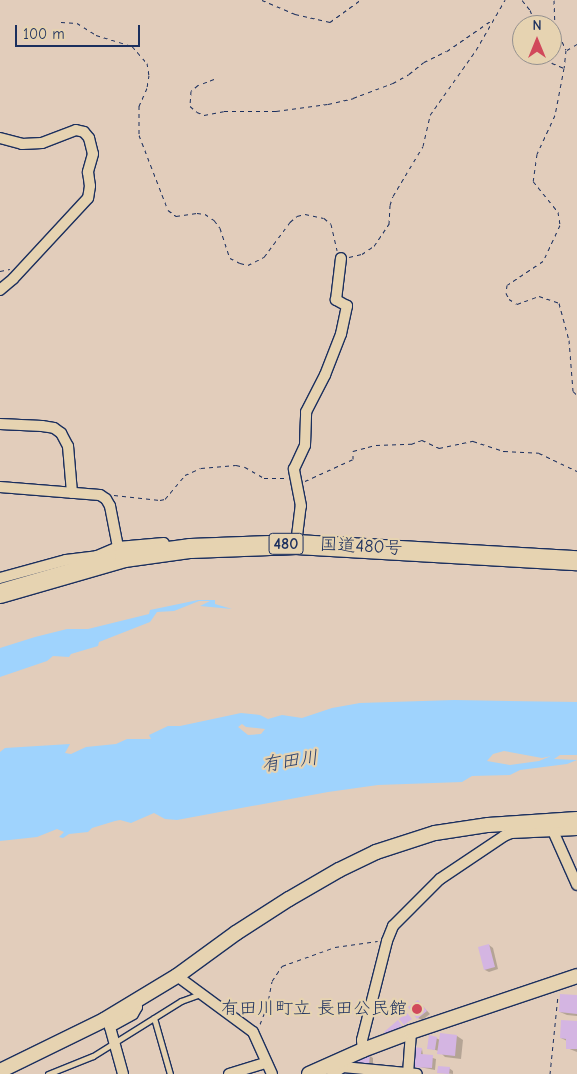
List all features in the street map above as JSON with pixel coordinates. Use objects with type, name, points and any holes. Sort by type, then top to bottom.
[{"type":"highway","name":"国道480号","points":[[0,593],[96,560],[190,548],[296,544],[577,560]]},
{"type":"street","points":[[0,138],[22,144],[42,143],[76,130],[84,132],[93,154],[88,172],[90,186],[88,198],[13,279],[0,290]]},
{"type":"street","points":[[296,544],[301,506],[295,464],[305,445],[306,412],[325,376],[338,343],[345,316],[347,306],[336,300],[341,258]]},
{"type":"street","points":[[0,424],[42,426],[61,433],[68,446],[72,493]]},
{"type":"street","points":[[0,487],[100,495],[110,506],[118,547]]},
{"type":"street","points":[[0,578],[66,560],[96,560],[118,547],[183,541],[190,548]]},
{"type":"street","points":[[0,1071],[104,1020],[177,976],[236,933],[289,899],[338,870],[376,852],[435,833],[488,825],[577,819]]},
{"type":"street","points":[[363,1050],[362,1040],[387,940],[393,926],[440,879],[504,836],[511,833],[577,830]]},
{"type":"street","points":[[554,831],[577,885]]},
{"type":"street","points":[[177,976],[253,1032],[272,1074]]},
{"type":"street","points":[[309,1074],[341,1064],[363,1050],[411,1032],[577,976]]},
{"type":"street","points":[[123,1074],[110,1027],[133,1014],[137,1007],[135,1001]]},
{"type":"street","points":[[341,1064],[411,1074],[411,1032]]},
{"type":"street","points":[[229,1074],[266,1062]]},
{"type":"street","points":[[332,1074],[341,1064]]},
{"type":"lane","points":[[48,1074],[88,1059],[181,1001],[201,993]]},
{"type":"lane","points":[[154,1018],[170,1074]]},
{"type":"path","points":[[262,0],[295,14],[330,22],[360,0]]},
{"type":"path","points":[[60,22],[77,23],[96,35],[132,46],[147,63],[149,75],[147,88],[139,106],[139,135],[168,210],[176,216],[197,213],[205,214],[214,220],[220,228],[230,258],[248,265],[264,256],[297,216],[315,215],[331,224],[341,258],[362,254],[374,246],[390,224],[390,205],[393,196],[423,146],[430,116],[476,50],[505,0]]},
{"type":"path","points":[[522,0],[532,15]]},
{"type":"path","points":[[554,0],[555,27],[566,50],[564,68],[555,115],[537,154],[533,181],[558,212],[560,225],[543,261],[507,286],[506,292],[509,299],[517,304],[539,296],[558,303],[562,307],[569,340],[573,391],[577,395]]},
{"type":"path","points":[[214,79],[198,85],[191,91],[190,106],[204,115],[224,111],[287,110],[345,100],[409,74],[424,62],[447,51],[493,19]]},
{"type":"path","points":[[566,50],[577,44]]},
{"type":"path","points":[[557,65],[564,68]]},
{"type":"path","points":[[100,495],[165,499],[185,475],[201,468],[245,467],[264,478],[296,481],[353,459],[353,451],[376,445],[411,444],[422,440],[440,448],[473,441],[504,451],[539,453],[577,471]]},
{"type":"path","points":[[253,1032],[264,1016],[272,981],[282,966],[335,947],[387,940]]},
{"type":"path","points":[[550,1074],[560,981]]},
{"type":"water","points":[[198,600],[215,600],[215,604],[232,609],[200,606],[210,601],[199,601],[174,611],[157,612],[150,622],[99,642],[98,646],[71,654],[69,657],[53,656],[47,661],[0,677],[0,648],[67,629],[88,629],[149,614],[150,610]]},
{"type":"water","name":"有田川","points":[[454,700],[577,702],[577,755],[560,755],[554,759],[577,760],[567,764],[520,770],[510,775],[472,776],[462,782],[378,785],[328,792],[177,820],[165,819],[154,813],[131,823],[120,820],[115,821],[92,828],[88,832],[69,834],[63,838],[59,837],[64,832],[57,829],[37,837],[0,841],[0,752],[5,748],[70,744],[65,753],[71,754],[86,747],[116,744],[127,739],[151,739],[149,735],[168,726],[180,726],[241,713],[260,715],[268,719],[282,715],[302,718],[332,708],[360,703]],"holes":[[[242,724],[246,727],[265,729],[261,734],[248,735],[238,727]],[[504,751],[542,758],[551,756],[539,761],[510,765],[487,761],[493,754]]]},
{"type":"building","points":[[489,944],[495,967],[484,970],[478,947]]},
{"type":"building","points":[[560,994],[577,995],[577,1014],[559,1012]]},
{"type":"building","name":"有田川町立 長田公民館","points":[[418,1000],[427,1011],[417,1019],[408,1007]]},
{"type":"building","points":[[407,1013],[412,1019],[404,1025],[399,1019]]},
{"type":"building","points":[[398,1020],[404,1029],[386,1035],[384,1032]]},
{"type":"building","points":[[561,1020],[577,1021],[577,1049],[566,1049],[566,1039],[560,1038]]},
{"type":"building","points":[[440,1033],[457,1035],[455,1056],[437,1054]]},
{"type":"building","points":[[429,1035],[437,1037],[435,1050],[427,1049]]},
{"type":"building","points":[[414,1047],[422,1048],[421,1054],[433,1055],[432,1068],[412,1067]]},
{"type":"building","points":[[370,1054],[369,1065],[350,1064],[357,1059]]},
{"type":"building","points":[[438,1066],[450,1067],[449,1074],[437,1073]]},
{"type":"place","name":"有田川町立 長田公民館","points":[[417,1009]]}]
